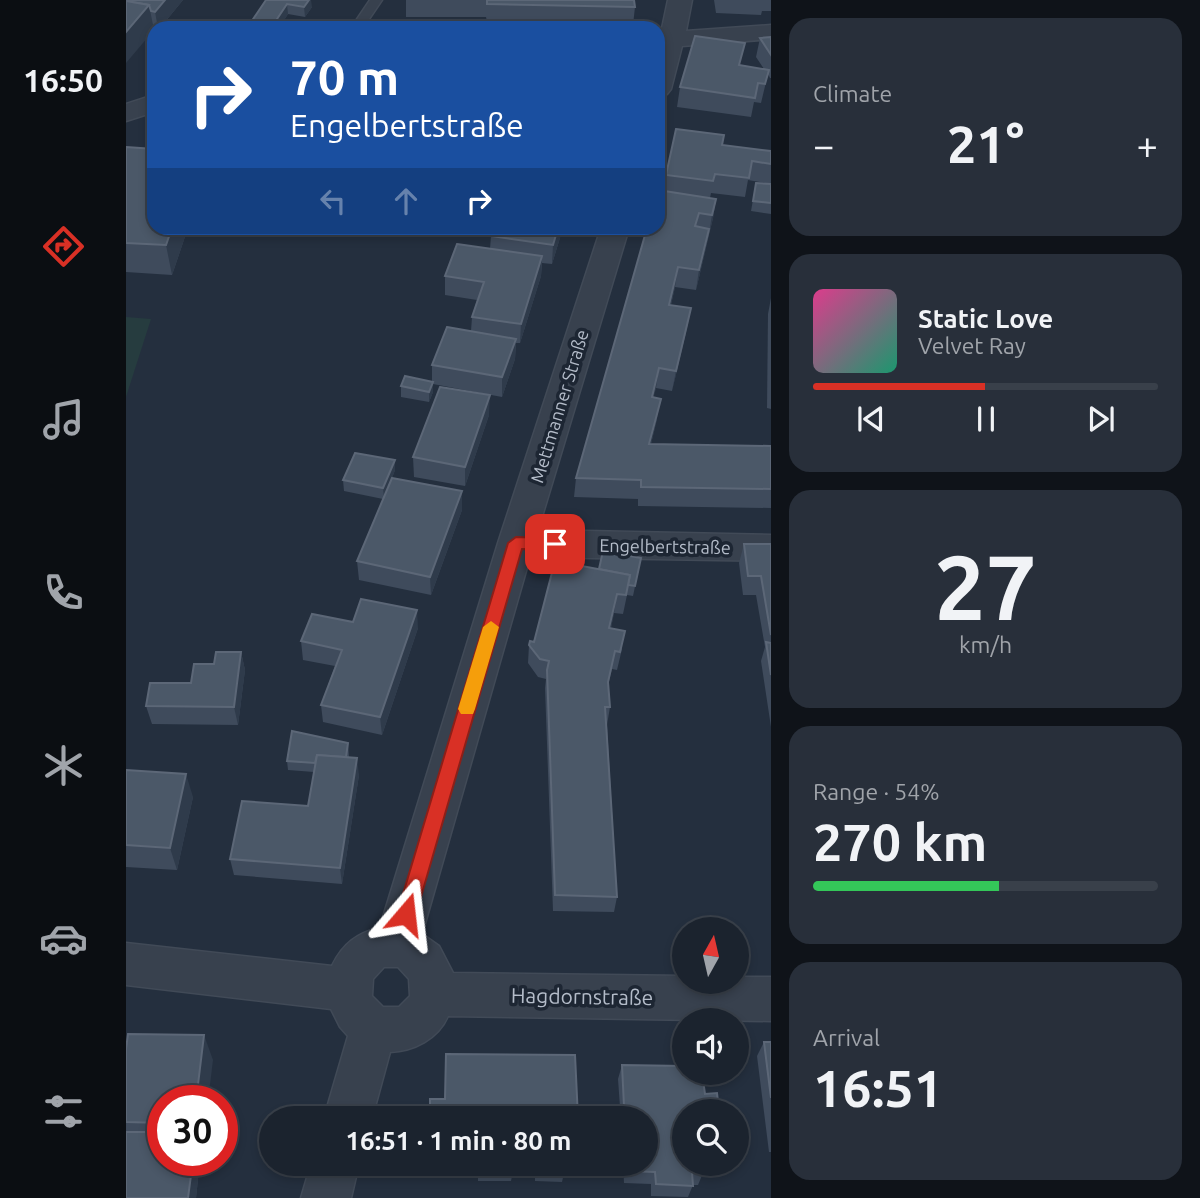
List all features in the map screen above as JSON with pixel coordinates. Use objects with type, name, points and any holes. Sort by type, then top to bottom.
[{"type":"street","points":[[680,0],[665,41],[771,32]]},
{"type":"street","points":[[126,113],[147,106]]},
{"type":"street","name":"Mettmanner Straße","points":[[396,947],[516,543],[613,235]]},
{"type":"street","name":"Engelbertstraße","points":[[516,543],[771,548]]},
{"type":"street","points":[[396,947],[410,950],[421,957],[434,980],[434,994],[423,1016],[412,1024],[386,1029],[360,1018],[351,1005],[348,989],[355,966],[363,958],[373,951],[396,947]]},
{"type":"street","points":[[126,964],[348,989]]},
{"type":"street","name":"Hagdornstraße","points":[[434,994],[771,999]]},
{"type":"street","points":[[351,1106],[374,1026]]},
{"type":"street","points":[[326,1198],[332,1176]]},
{"type":"lane","points":[[362,21],[376,0]]},
{"type":"green space","points":[[126,317],[151,319],[126,397]]},
{"type":"building","points":[[126,0],[165,0],[155,12],[151,11],[149,5]]},
{"type":"building","points":[[266,0],[309,0],[304,7],[287,4],[276,21],[252,21]]},
{"type":"building","points":[[487,0],[634,0],[635,7],[487,4]]},
{"type":"building","points":[[126,1],[149,5],[126,32]]},
{"type":"building","points":[[695,36],[745,43],[739,65],[769,70],[765,84],[758,83],[755,98],[680,87]]},
{"type":"building","points":[[771,37],[771,55],[760,38]]},
{"type":"building","points":[[676,129],[724,135],[722,145],[771,151],[771,164],[752,161],[749,178],[715,174],[713,181],[666,175]]},
{"type":"building","points":[[126,147],[147,148],[147,235],[170,235],[166,245],[126,243]]},
{"type":"building","points":[[756,183],[771,184],[771,203],[753,201]]},
{"type":"building","points":[[665,191],[716,199],[712,215],[699,213],[695,226],[709,229],[699,270],[678,267],[669,305],[691,308],[676,371],[659,368],[652,397],[661,399],[649,444],[771,446],[771,489],[641,487],[641,480],[576,478],[645,235],[665,235]]},
{"type":"building","points":[[491,235],[556,235],[553,245]]},
{"type":"building","points":[[457,244],[542,256],[521,324],[472,317],[484,282],[445,276]]},
{"type":"building","points":[[447,327],[516,339],[502,377],[432,365]]},
{"type":"building","points":[[405,376],[433,382],[429,392],[401,386]]},
{"type":"building","points":[[440,387],[490,395],[465,467],[413,457]]},
{"type":"building","points":[[355,453],[395,460],[383,488],[343,480]]},
{"type":"building","points":[[392,478],[462,491],[430,577],[357,561]]},
{"type":"building","points":[[744,544],[771,544],[771,635],[761,576],[748,576]]},
{"type":"building","points":[[603,551],[641,558],[635,586],[628,585],[630,575],[599,569]]},
{"type":"building","points":[[555,561],[630,575],[626,595],[617,594],[609,628],[625,631],[620,652],[615,651],[608,682],[610,707],[605,707],[617,897],[555,895],[547,670],[549,661],[540,659],[529,645],[530,641],[534,642]]},
{"type":"building","points":[[361,599],[417,610],[380,717],[321,705],[342,650],[301,641],[312,614],[353,622]]},
{"type":"building","points":[[766,642],[771,643],[771,675]]},
{"type":"building","points":[[216,652],[241,652],[234,707],[146,706],[150,683],[191,683],[194,664],[214,664]]},
{"type":"building","points":[[292,731],[348,743],[346,757],[317,755],[315,763],[287,761]]},
{"type":"building","points":[[317,755],[357,758],[340,868],[230,859],[242,801],[308,806]]},
{"type":"building","points":[[126,770],[186,774],[170,848],[126,845]]},
{"type":"building","points":[[128,1034],[204,1035],[198,1085],[147,1085],[147,1123],[126,1122]]},
{"type":"building","points":[[764,1042],[771,1042],[771,1098]]},
{"type":"building","points":[[446,1054],[575,1055],[577,1106],[430,1106],[430,1099],[445,1099]]},
{"type":"building","points":[[622,1065],[672,1066],[672,1085],[704,1085],[705,1094],[717,1093],[718,1099],[672,1099],[672,1176],[692,1176],[693,1186],[656,1184],[658,1106],[624,1106]]},
{"type":"building","points":[[126,1132],[147,1132],[147,1176],[191,1176],[188,1198],[126,1198]]},
{"type":"slow traffic","points":[[467,709],[491,627]]},
{"type":"route","points":[[406,914],[516,543],[555,544]]}]
